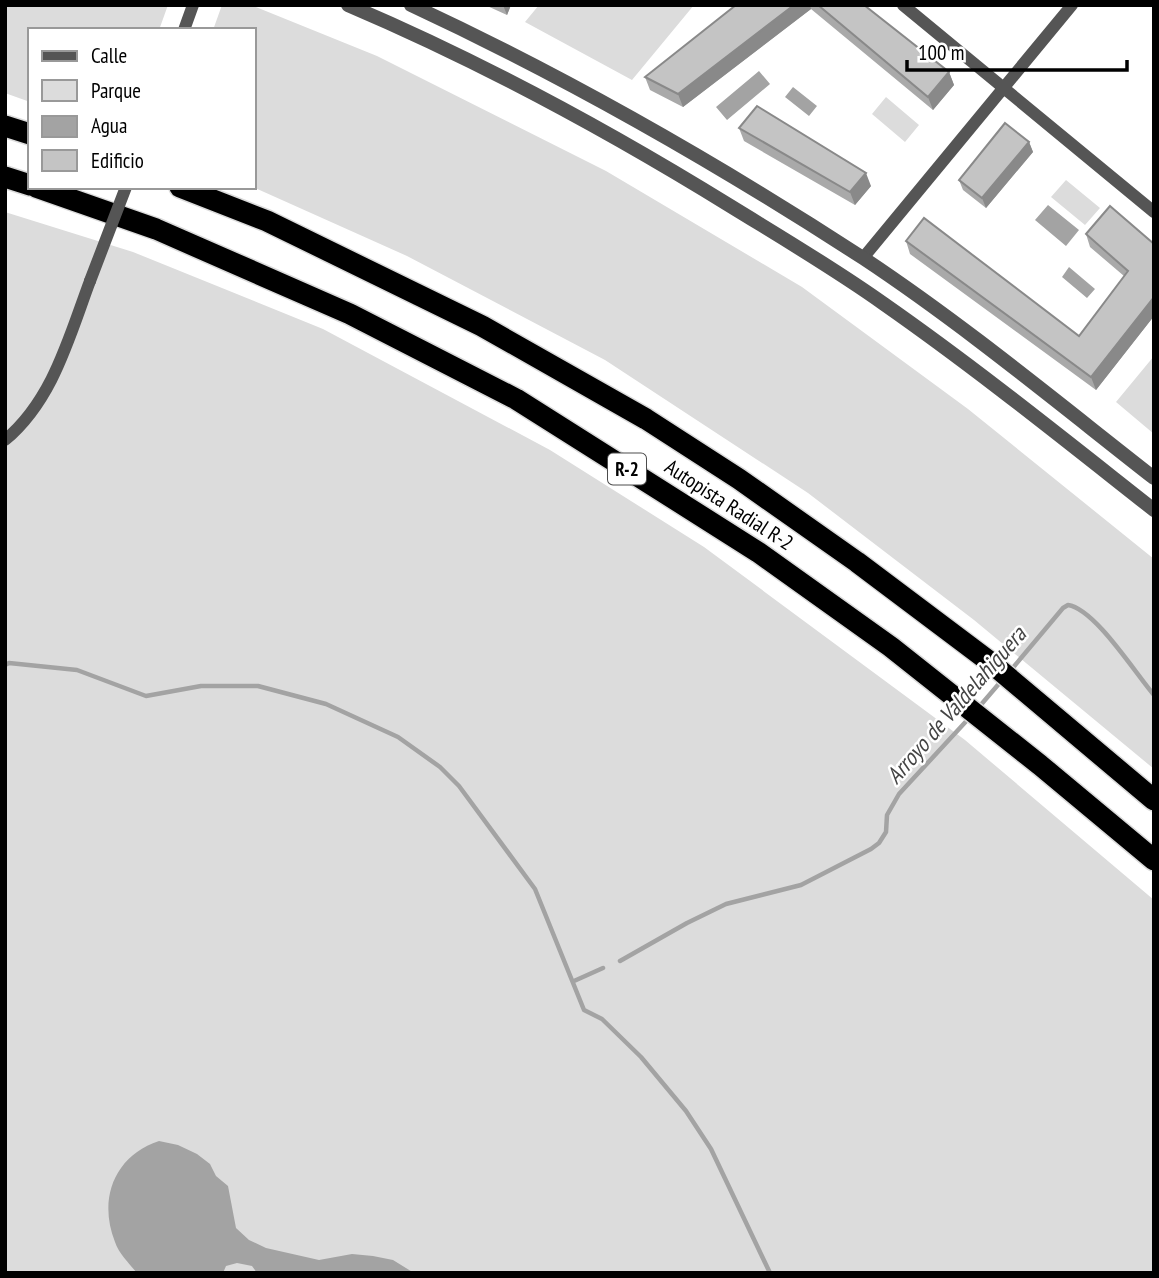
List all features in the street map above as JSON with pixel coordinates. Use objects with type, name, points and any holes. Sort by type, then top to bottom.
[{"type":"highway","points":[[5,126],[28,133]]},
{"type":"highway","points":[[5,177],[28,184]]},
{"type":"highway","name":"Autopista Radial R-2","points":[[42,189],[156,229],[350,314],[516,399],[758,552],[891,647],[1154,860]]},
{"type":"highway","name":"Autopista Radial R-2","points":[[185,189],[267,221],[482,326],[646,419],[738,479],[891,587],[990,662],[1154,800]]},
{"type":"street","points":[[185,28],[193,5]]},
{"type":"street","points":[[348,5],[408,30],[594,125],[813,256],[990,381],[1154,510]]},
{"type":"street","points":[[411,5],[504,50],[651,128],[863,258],[1005,361],[1154,478]]},
{"type":"street","points":[[903,5],[1154,212]]},
{"type":"street","points":[[863,258],[1072,5]]},
{"type":"street","points":[[5,440],[30,415],[60,362],[125,189]]},
{"type":"green space","points":[[5,5],[168,5],[160,28],[28,28],[28,101],[5,93]]},
{"type":"green space","points":[[222,5],[251,5],[377,56],[606,171],[802,287],[968,409],[1154,559],[1154,769],[974,620],[808,493],[605,360],[407,256],[256,188],[256,28],[214,28]]},
{"type":"green space","points":[[539,5],[694,5],[632,80],[525,22]]},
{"type":"green space","points":[[886,97],[919,125],[905,142],[872,114]]},
{"type":"green space","points":[[1066,180],[1100,208],[1085,225],[1051,197]]},
{"type":"green space","points":[[5,212],[133,252],[323,329],[550,450],[704,547],[965,740],[1154,900],[1154,1273],[5,1273]]},
{"type":"green space","points":[[1154,356],[1154,434],[1116,402]]},
{"type":"water","points":[[759,71],[770,84],[727,120],[716,107]]},
{"type":"water","points":[[793,87],[817,106],[809,116],[785,97]]},
{"type":"water","points":[[1048,205],[1079,230],[1066,246],[1035,220]]},
{"type":"water","points":[[1069,267],[1095,289],[1087,298],[1062,277]]},
{"type":"water","points":[[159,1141],[178,1145],[210,1164],[216,1176],[228,1186],[236,1228],[249,1240],[266,1248],[319,1260],[352,1254],[393,1260],[414,1273],[257,1273],[252,1266],[237,1263],[226,1266],[223,1273],[137,1273],[115,1242],[108,1210],[110,1195],[121,1168],[143,1148]]},
{"type":"building","points":[[736,5],[794,5],[678,94],[645,77]]},
{"type":"building","points":[[818,5],[864,5],[949,72],[928,97]]},
{"type":"building","points":[[757,106],[866,173],[850,192],[739,128]]},
{"type":"building","points":[[1005,123],[1029,142],[982,198],[959,180]]},
{"type":"building","points":[[1110,206],[1154,244],[1154,297],[1091,377],[906,241],[924,218],[1079,336],[1128,271],[1086,234]]},
{"type":"waterway","name":"Arroyo de Valdelahiguera","points":[[1011,670],[1068,605],[1079,609],[1102,629],[1154,695]]},
{"type":"waterway","points":[[5,665],[9,663],[77,670],[146,696],[201,686],[258,686],[326,704],[398,737],[440,767],[459,786],[535,889],[584,1010],[602,1019],[641,1057],[686,1111],[711,1149],[770,1273]]},
{"type":"waterway","name":"Arroyo de Valdelahiguera","points":[[979,707],[1003,679]]},
{"type":"waterway","name":"Arroyo de Valdelahiguera","points":[[620,961],[726,904],[801,885],[871,849],[886,832],[887,815],[899,794],[971,716]]},
{"type":"waterway","name":"Arroyo de Valdelahiguera","points":[[574,981],[603,968]]}]
